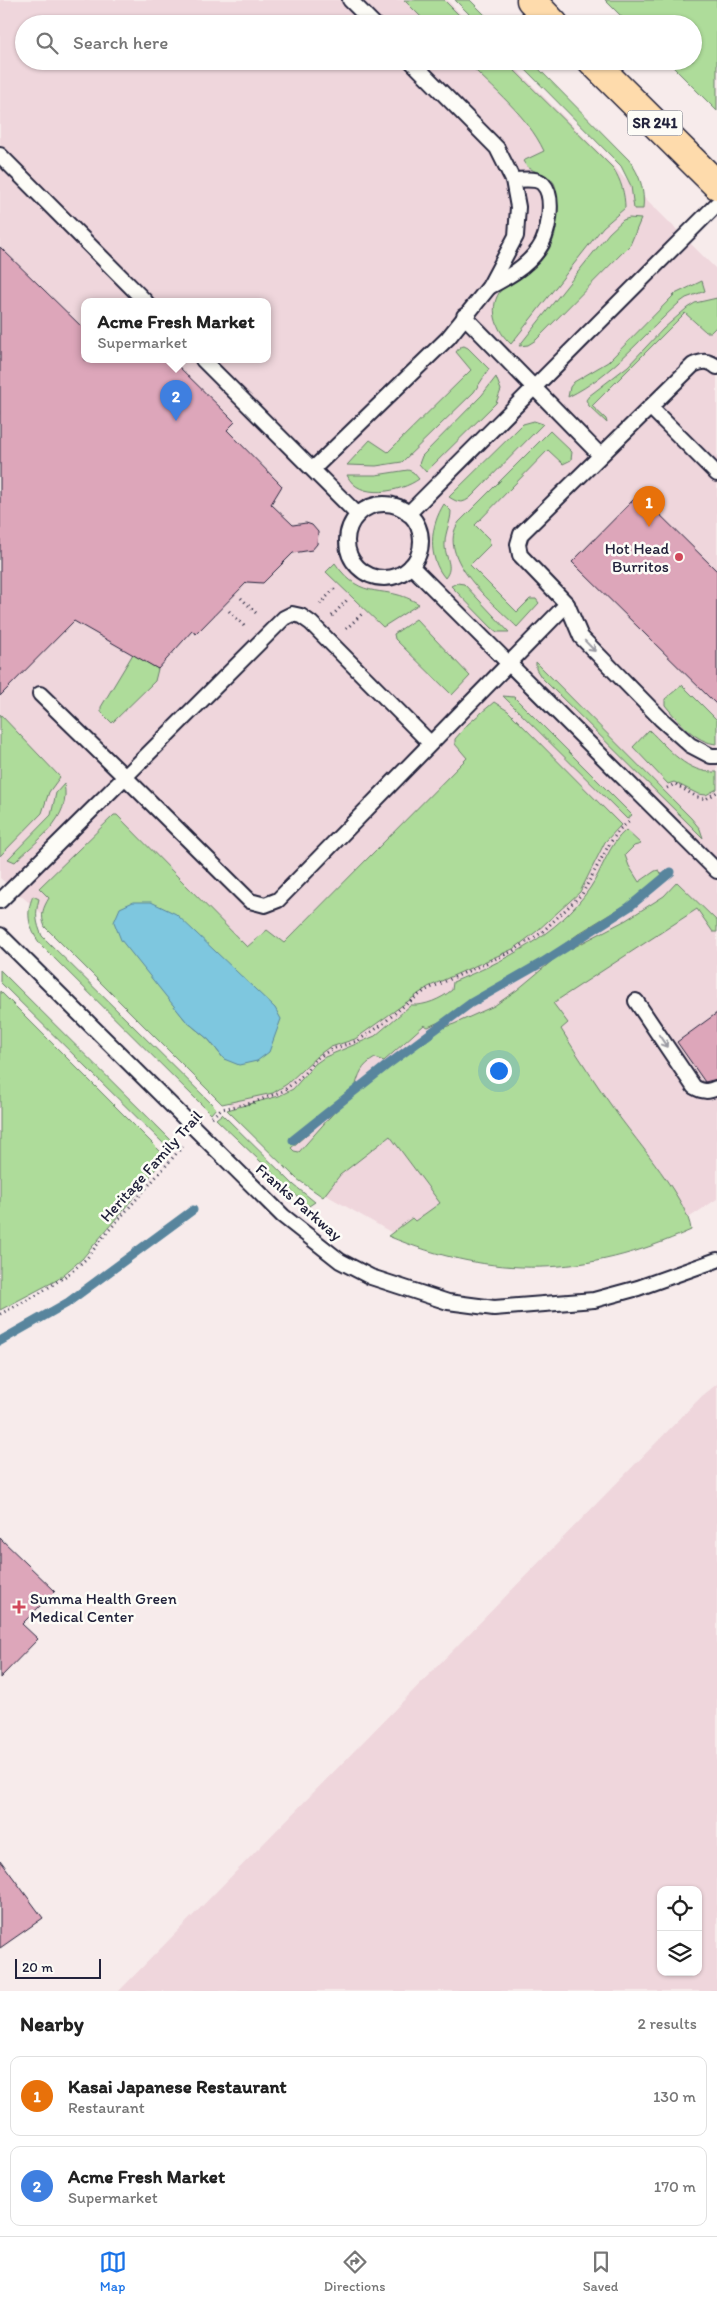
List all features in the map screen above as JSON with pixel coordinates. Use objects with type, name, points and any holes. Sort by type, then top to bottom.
[{"type":"main road","points":[[530,0],[545,15]]},
{"type":"main road","name":"SR 241","points":[[601,70],[717,185]]},
{"type":"lane","points":[[350,0],[365,15]]},
{"type":"lane","points":[[312,469],[448,338],[489,287],[516,236],[518,207],[513,180],[497,148],[421,70]]},
{"type":"lane","points":[[0,156],[142,298]]},
{"type":"lane","points":[[489,287],[526,264],[547,236],[549,214],[546,189],[542,183],[536,180],[513,180]]},
{"type":"lane","points":[[408,514],[717,204]]},
{"type":"lane","points":[[464,316],[600,455]]},
{"type":"lane","points":[[717,367],[712,363],[703,361],[693,365],[521,534],[518,544],[520,555],[567,604],[581,637],[661,719],[690,745],[712,756],[717,756]]},
{"type":"lane","points":[[206,363],[358,515]]},
{"type":"lane","points":[[650,407],[717,474]]},
{"type":"lane","points":[[383,504],[395,506],[408,514],[414,520],[419,532],[420,544],[418,556],[411,566],[401,573],[384,577],[366,574],[350,556],[347,544],[352,522],[371,506],[383,504]]},
{"type":"lane","points":[[411,566],[717,871]]},
{"type":"lane","points":[[40,694],[250,901],[266,904],[278,900],[567,604]]},
{"type":"lane","points":[[0,900],[284,618],[292,614],[312,623],[430,743]]},
{"type":"lane","name":"Franks Parkway","points":[[0,934],[283,1216],[340,1260],[371,1277],[448,1302],[494,1308],[594,1300],[638,1288],[717,1260]]},
{"type":"lane","points":[[636,1001],[694,1088],[702,1092],[717,1088]]},
{"type":"path","points":[[241,598],[261,618]]},
{"type":"path","points":[[229,611],[249,631]]},
{"type":"path","points":[[667,788],[675,784],[697,797],[706,799],[717,792]]},
{"type":"path","name":"Heritage Family Trail","points":[[0,1314],[37,1295],[70,1273],[87,1258],[172,1156],[221,1109],[252,1103],[283,1091],[302,1076],[317,1058],[332,1049],[357,1041],[379,1027],[426,990],[513,952],[541,933],[582,894],[610,843],[620,829],[629,822]]},
{"type":"shaded area","points":[[0,0],[447,0],[461,15],[15,15],[15,70],[517,70],[717,270],[717,1199],[657,1239],[580,1265],[567,1266],[471,1258],[408,1242],[326,1195],[271,1146],[38,910],[0,878]]},
{"type":"shaded area","points":[[717,1384],[717,1991],[119,1991],[702,1396]]},
{"type":"green space","points":[[404,0],[444,0],[459,15],[419,15]]},
{"type":"green space","points":[[455,0],[470,0],[485,15],[470,15]]},
{"type":"green space","points":[[605,0],[717,0],[717,111],[676,70],[702,70],[702,15],[620,15]]},
{"type":"green space","points":[[475,70],[514,70],[613,168],[622,187],[625,208],[603,227],[511,344],[501,332],[495,318],[494,310],[497,296],[507,285],[533,268],[550,248],[556,232],[557,202],[556,190],[551,179],[529,168],[523,161],[544,151],[537,138],[509,103]]},
{"type":"green space","points":[[526,70],[540,70],[629,160],[641,183],[643,209],[634,209],[631,186],[621,166]]},
{"type":"green space","points":[[629,218],[641,219],[630,245],[536,340],[528,345],[519,346],[609,233],[623,220]]},
{"type":"green space","points":[[702,281],[705,291],[686,298],[679,303],[599,378],[568,397],[570,387],[574,382],[608,362],[675,294]]},
{"type":"green space","points":[[717,298],[717,326],[711,332],[706,332],[685,313],[592,406],[606,419],[607,423],[589,406],[586,400],[589,396],[628,366],[663,329],[687,308],[695,303]]},
{"type":"green space","points":[[464,346],[489,369],[474,392],[402,462],[376,466],[347,465],[370,440],[388,452],[471,370],[456,352],[460,347]]},
{"type":"green space","points":[[496,377],[501,390],[496,403],[426,472],[419,464],[422,456],[482,395]]},
{"type":"green space","points":[[534,421],[543,424],[471,497],[460,502],[449,497],[523,424]]},
{"type":"green space","points":[[550,431],[572,452],[571,460],[563,464],[548,450],[475,525],[489,539],[490,545],[470,565],[517,612],[530,599],[536,599],[539,603],[517,627],[470,579],[454,550],[453,536],[459,522]]},
{"type":"green space","points":[[408,470],[413,472],[419,479],[402,488],[380,492],[360,488],[347,475],[376,475]]},
{"type":"green space","points":[[444,504],[451,511],[445,543],[449,569],[445,578],[435,561],[432,541],[436,522]]},
{"type":"green space","points":[[335,563],[345,576],[355,584],[374,591],[395,594],[419,604],[383,627],[326,572]]},
{"type":"green space","points":[[457,583],[464,584],[509,632],[497,632],[492,628],[451,586]]},
{"type":"green space","points":[[416,619],[470,676],[452,695],[395,639],[394,634]]},
{"type":"green space","points":[[133,654],[158,669],[155,681],[112,723],[101,712],[101,707]]},
{"type":"green space","points":[[536,662],[691,818],[700,829],[703,838],[541,677],[536,669]]},
{"type":"green space","points":[[682,685],[717,720],[717,744],[709,743],[694,735],[681,724],[665,705],[665,699]]},
{"type":"green space","points":[[503,696],[514,697],[632,815],[627,819]]},
{"type":"green space","points":[[494,702],[508,711],[621,825],[605,842],[580,892],[515,948],[428,987],[355,1039],[328,1048],[287,1084],[273,1093],[222,1104],[45,927],[43,912],[49,898],[39,888],[114,815],[117,815],[247,947],[267,930],[284,943],[467,758],[455,744],[455,739],[468,724]],"holes":[[[141,963],[257,1061],[224,1059],[209,1040],[186,1021]]]},
{"type":"green space","points":[[0,714],[60,777],[49,792],[42,813],[0,856]]},
{"type":"green space","points":[[649,730],[671,752],[688,765],[706,772],[717,772],[717,789],[706,795],[698,794],[674,782],[668,784],[633,747]]},
{"type":"green space","points":[[64,784],[63,808],[58,818],[42,837],[15,862],[8,859],[51,815],[56,793]]},
{"type":"green space","points":[[626,830],[641,844],[634,846],[625,855],[629,866],[639,882],[655,871],[659,870],[662,875],[630,902],[581,932],[502,989],[463,1011],[428,1027],[424,1025],[384,1061],[375,1058],[370,1061],[361,1071],[355,1088],[340,1098],[327,1117],[291,1148],[299,1152],[337,1109],[436,1030],[494,1006],[517,990],[559,955],[626,920],[664,896],[677,882],[717,921],[717,932],[713,932],[697,909],[553,1003],[568,1023],[561,1029],[626,1126],[672,1188],[688,1218],[691,1230],[652,1246],[615,1257],[577,1264],[540,1267],[503,1266],[465,1260],[427,1250],[388,1236],[412,1218],[415,1221],[440,1203],[390,1136],[340,1175],[323,1197],[297,1179],[227,1110],[279,1096],[293,1089],[315,1064],[325,1057],[375,1036],[411,1005],[427,1003],[443,996],[452,990],[453,982],[529,945],[562,920],[577,905],[595,881],[610,850]]},
{"type":"green space","points":[[33,896],[39,899],[37,918],[42,936],[216,1108],[211,1114],[41,945],[29,921],[29,909]]},
{"type":"green space","points":[[0,970],[177,1146],[171,1151],[3,985],[0,982]]},
{"type":"green space","points":[[0,991],[165,1156],[140,1190],[82,1259],[57,1280],[0,1310]]},
{"type":"green space","points":[[222,1114],[294,1185],[315,1202],[309,1206],[304,1203],[216,1119]]},
{"type":"water","points":[[133,902],[151,902],[176,914],[275,1008],[281,1019],[269,1052],[257,1061],[239,1065],[224,1059],[209,1040],[186,1021],[121,940],[114,922],[120,908]]},
{"type":"building","points":[[0,247],[81,326],[81,363],[175,363],[235,422],[227,430],[282,486],[271,504],[293,525],[306,523],[312,525],[318,532],[317,544],[312,550],[293,553],[263,583],[247,582],[196,634],[192,631],[158,669],[74,621],[0,696]]},
{"type":"building","points":[[639,494],[717,571],[717,705],[572,562]]},
{"type":"building","points":[[717,1013],[717,1079],[705,1082],[677,1042]]},
{"type":"building","name":"Summa Health Green Medical Center","points":[[0,1538],[55,1591],[22,1624],[38,1639],[0,1678]]},
{"type":"building","points":[[0,1860],[43,1918],[0,1948]]},
{"type":"waterway","points":[[293,1140],[386,1066],[471,1003],[543,962],[629,907],[671,872]]},
{"type":"waterway","points":[[0,1341],[67,1303],[193,1210]]},
{"type":"place","name":"Acme Fresh Market","points":[[176,421]]},
{"type":"place","name":"Kasai Japanese Restaurant","points":[[649,527]]},
{"type":"place","name":"Hot Head Burritos","points":[[679,557]]},
{"type":"place","name":"Summa Health Green Medical Center","points":[[19,1607]]}]
